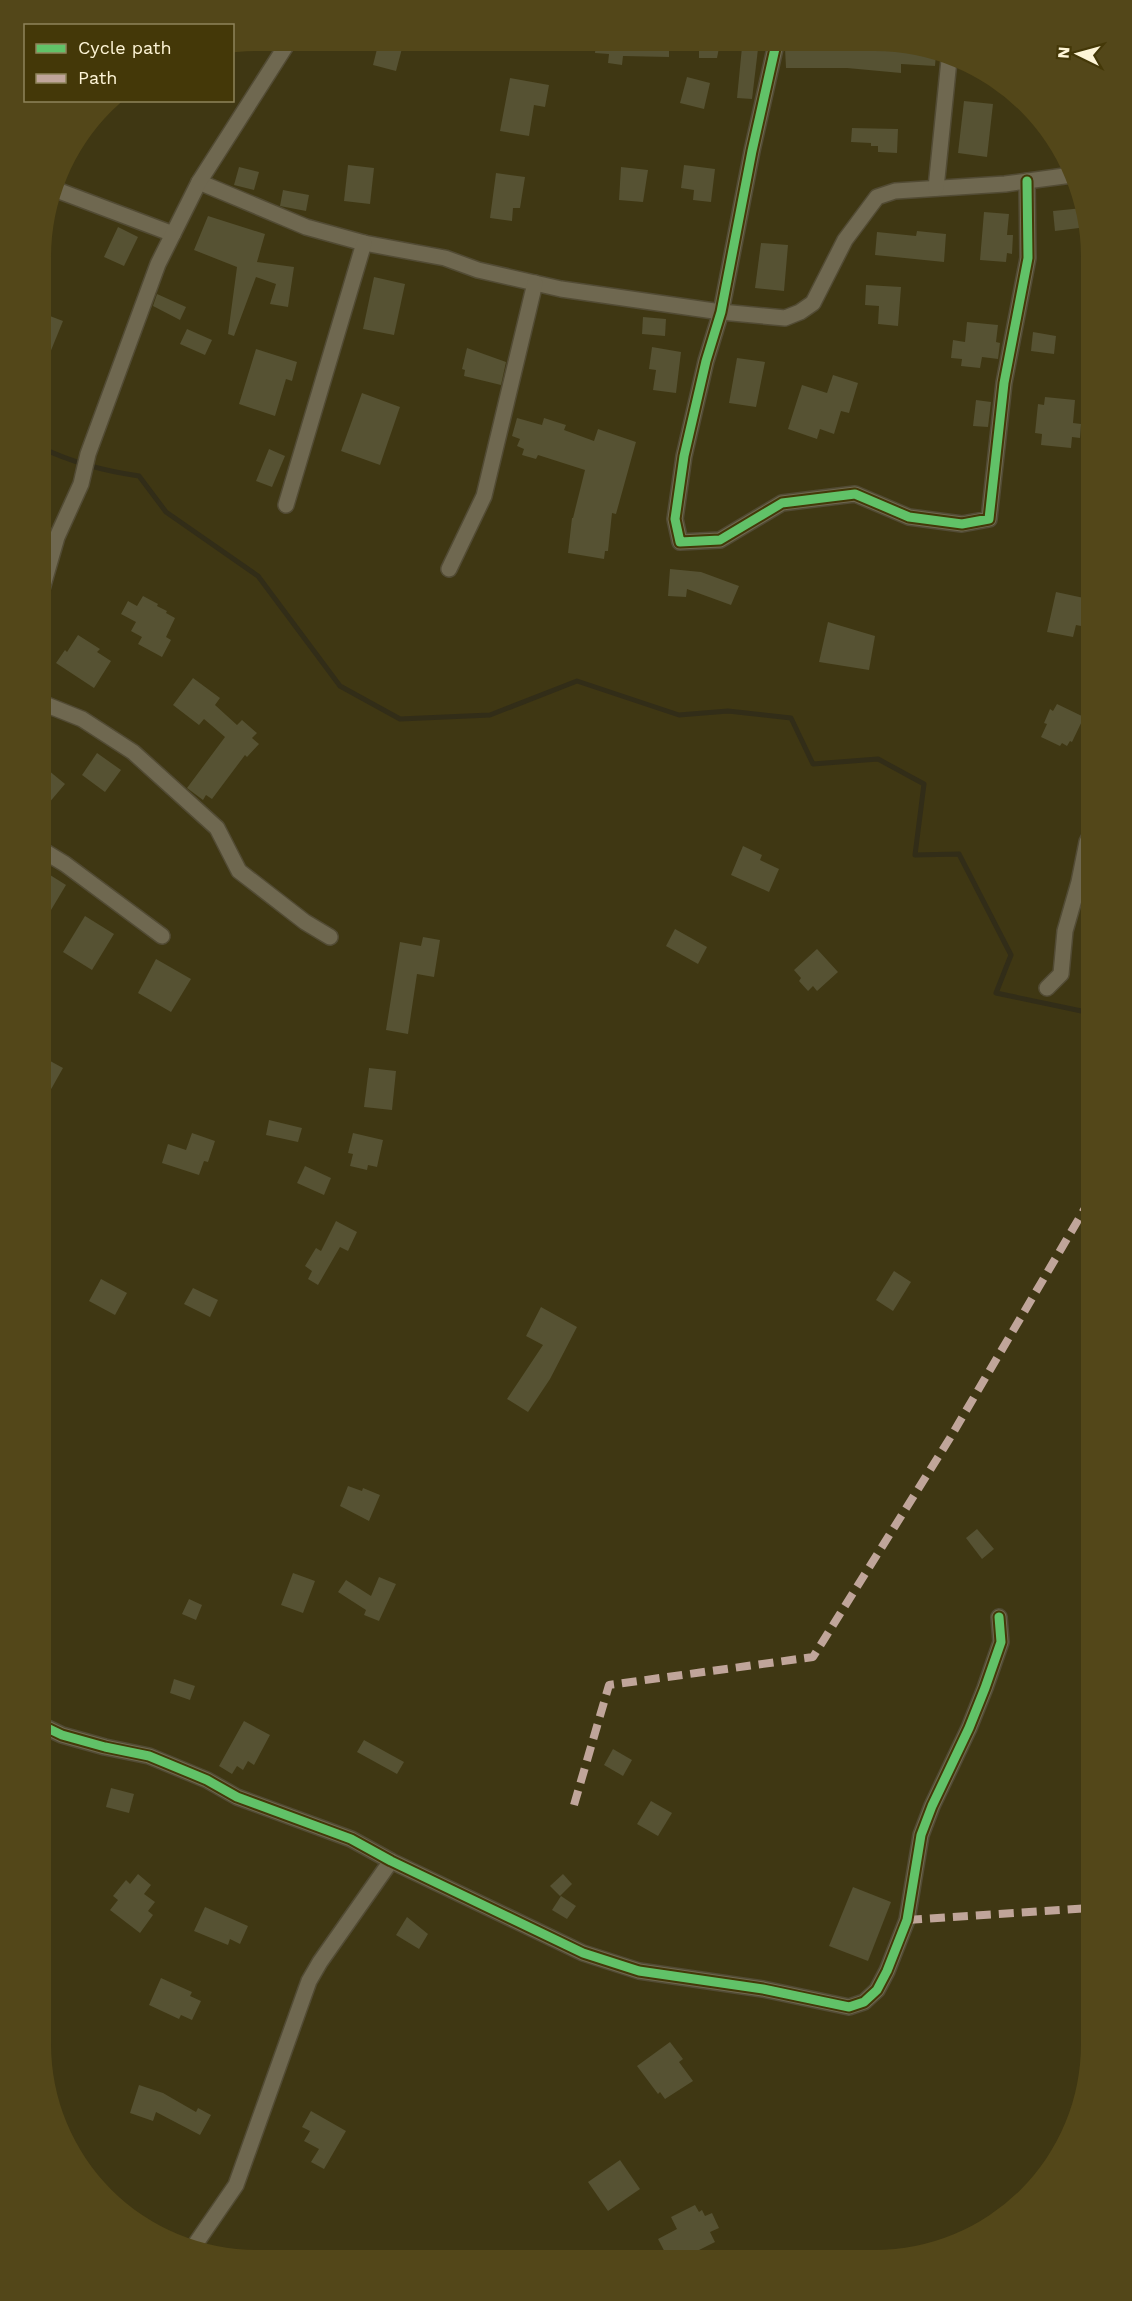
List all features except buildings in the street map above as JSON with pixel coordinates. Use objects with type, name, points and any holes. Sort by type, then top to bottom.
[{"type":"street","points":[[51,558],[57,537],[81,484],[88,454],[158,264],[199,182],[283,51]]},
{"type":"street","points":[[775,51],[752,151],[721,312],[706,361],[684,456],[675,519],[680,542],[720,540],[782,503],[855,494],[909,517],[962,524],[989,519],[1004,382],[1028,258],[1027,181]]},
{"type":"street","points":[[936,188],[948,65]]},
{"type":"street","points":[[199,182],[306,226],[364,243],[445,258],[478,270],[561,289],[721,312],[785,318],[813,303],[845,240],[877,197],[895,191],[1064,176]]},
{"type":"street","points":[[62,192],[173,234]]},
{"type":"street","points":[[286,505],[364,243]]},
{"type":"street","points":[[449,568],[484,495],[535,283]]},
{"type":"street","points":[[51,707],[82,719],[133,752],[217,828],[239,872],[330,937]]},
{"type":"street","points":[[51,856],[162,936]]},
{"type":"street","points":[[1047,988],[1061,974],[1065,931],[1081,872]]},
{"type":"street","points":[[51,1730],[105,1747],[149,1756],[207,1780],[237,1797],[351,1839],[391,1861],[583,1953],[639,1971],[763,1989],[849,2007],[864,2002],[877,1990],[907,1920],[921,1834],[985,1688],[1001,1642],[999,1617]]},
{"type":"street","points":[[198,2241],[236,2185],[309,1981],[391,1861]]},
{"type":"waterway","points":[[51,452],[89,466],[139,476],[166,512],[258,576],[340,686],[400,719],[490,715],[577,681],[679,715],[728,711],[791,718],[813,764],[878,759],[924,784],[915,855],[959,854],[1011,955],[996,993],[1081,1011]]},
{"type":"marked path","points":[[574,1805],[609,1685],[813,1657],[950,1438],[1081,1215]]},
{"type":"marked path","points":[[907,1920],[1081,1909]]},
{"type":"cycle path","points":[[774,51],[752,151],[721,312],[706,361],[684,456],[675,519],[680,542],[720,540],[782,503],[855,494],[909,517],[962,524],[989,519],[1004,383],[1028,258],[1027,181]]},
{"type":"cycle path","points":[[51,1730],[105,1747],[149,1756],[207,1780],[237,1797],[351,1839],[391,1861],[583,1953],[639,1971],[763,1989],[849,2007],[864,2002],[877,1990],[907,1920],[921,1835],[985,1688],[1001,1642],[999,1617]]}]
